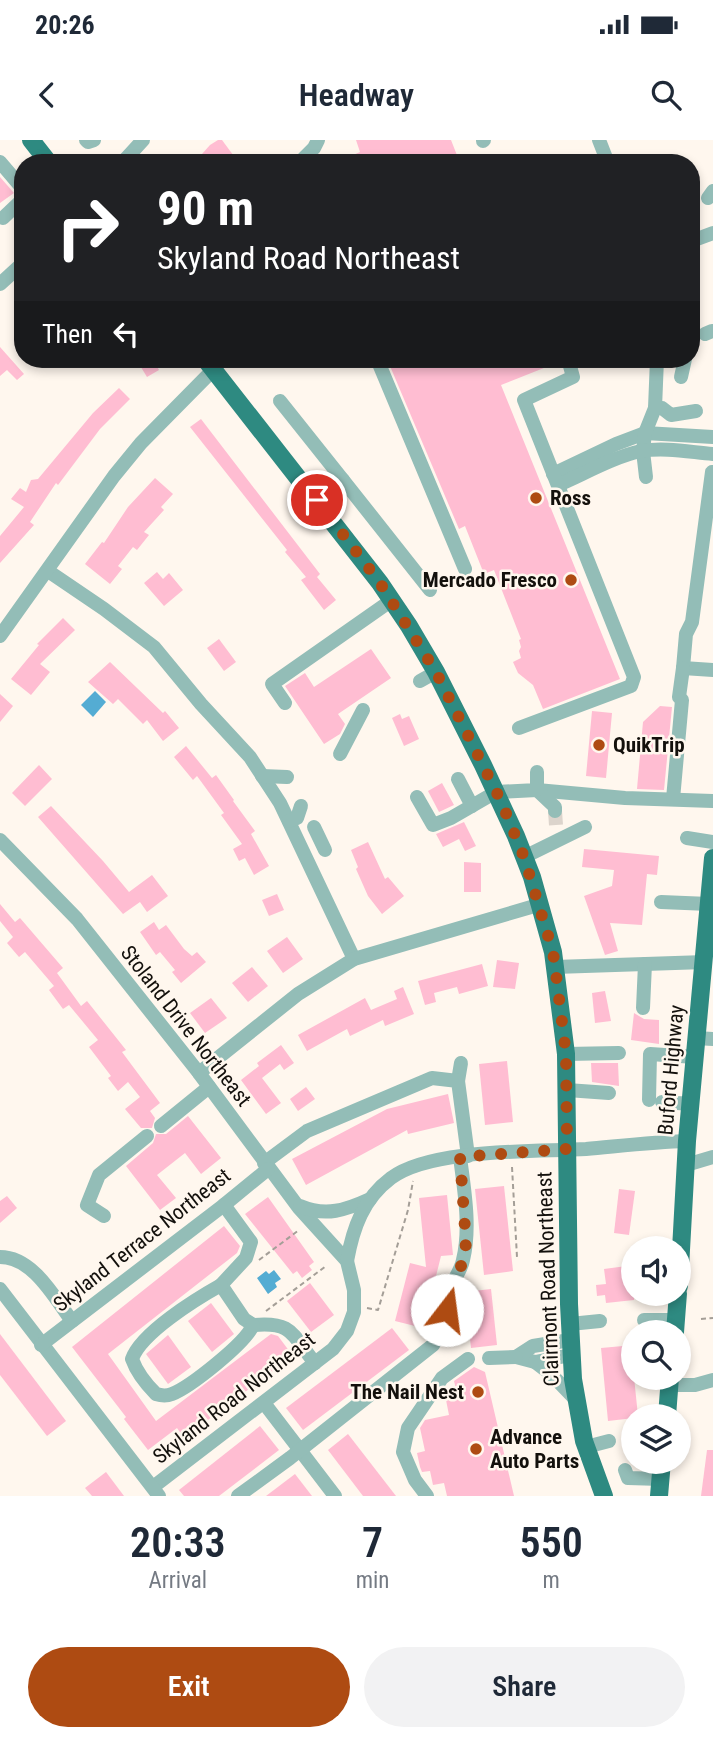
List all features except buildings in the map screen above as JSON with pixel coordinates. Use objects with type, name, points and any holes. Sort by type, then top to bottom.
[{"type":"main road","points":[[31,140],[42,154]]},
{"type":"main road","name":"Clairmont Road Northeast","points":[[213,368],[392,600],[436,672],[496,792],[532,877],[553,952],[566,1054],[570,1340],[575,1399],[586,1447],[604,1496]]},
{"type":"main road","name":"Buford Highway","points":[[682,1236],[695,1057],[705,1039],[705,962],[713,860]]},
{"type":"street","points":[[86,140],[94,140]]},
{"type":"street","points":[[130,154],[142,140]]},
{"type":"street","points":[[0,162],[14,179]]},
{"type":"street","points":[[0,636],[128,459],[207,368]]},
{"type":"street","points":[[381,368],[465,569]]},
{"type":"street","points":[[519,728],[631,686],[634,677],[524,400],[573,377],[570,368]]},
{"type":"street","points":[[646,477],[643,451],[645,433],[654,408],[656,368]]},
{"type":"street","points":[[681,377],[683,368]]},
{"type":"street","points":[[280,401],[430,590]]},
{"type":"street","points":[[654,408],[662,408],[671,415],[696,411]]},
{"type":"street","points":[[556,479],[616,444],[645,433],[713,437]]},
{"type":"street","points":[[556,479],[643,451],[670,449],[713,454]]},
{"type":"street","points":[[673,799],[686,634],[692,622],[712,472]]},
{"type":"street","points":[[317,500],[343,480]]},
{"type":"street","points":[[48,571],[154,647],[250,757],[289,821],[354,960]]},
{"type":"street","points":[[285,703],[272,684],[392,600]]},
{"type":"street","points":[[683,668],[713,670]]},
{"type":"street","points":[[420,681],[436,672]]},
{"type":"street","points":[[340,754],[363,710]]},
{"type":"street","points":[[524,857],[556,825],[555,807],[537,790],[537,772]]},
{"type":"street","points":[[262,776],[287,777]]},
{"type":"street","points":[[458,779],[472,806]]},
{"type":"street","points":[[417,797],[433,825],[496,792],[537,790],[625,798],[713,801]]},
{"type":"street","points":[[289,821],[298,818],[301,806]]},
{"type":"street","points":[[556,825],[585,827]]},
{"type":"street","points":[[307,858],[323,847],[314,827]]},
{"type":"street","points":[[687,838],[713,842]]},
{"type":"street","name":"Stoland Drive Northeast","points":[[0,840],[77,919],[199,1073],[266,1166],[347,1261]]},
{"type":"street","points":[[661,902],[709,904]]},
{"type":"street","points":[[199,1073],[298,994],[354,960],[538,905]]},
{"type":"street","points":[[555,967],[705,962]]},
{"type":"street","points":[[643,1007],[646,964]]},
{"type":"street","points":[[566,1054],[619,1053]]},
{"type":"street","points":[[692,1104],[656,1101],[650,1055],[695,1057]]},
{"type":"street","points":[[238,1496],[258,1491],[300,1450],[433,1345],[443,1327],[448,1293],[463,1262],[466,1243],[464,1156],[458,1081],[461,1063]]},
{"type":"street","name":"Skyland Terrace Northeast","points":[[41,1345],[72,1321],[120,1276],[224,1205],[307,1131],[432,1078],[458,1081]]},
{"type":"street","points":[[161,1126],[209,1087]]},
{"type":"street","points":[[567,1090],[609,1093]]},
{"type":"street","points":[[104,1216],[87,1205],[99,1175],[147,1136]]},
{"type":"street","name":"Skyland Road Northeast","points":[[156,1492],[333,1349],[347,1331],[354,1312],[354,1290],[347,1261],[352,1233],[363,1208],[392,1177],[422,1164],[464,1156],[687,1141]]},
{"type":"street","points":[[686,1165],[713,1157]]},
{"type":"street","points":[[296,1204],[314,1212],[334,1212],[370,1199]]},
{"type":"street","points":[[224,1205],[251,1242],[247,1258],[220,1285],[188,1305],[137,1348],[132,1359],[136,1370],[156,1394],[170,1396],[235,1348],[257,1320]]},
{"type":"street","points":[[0,1256],[14,1258],[27,1266],[72,1321]]},
{"type":"street","points":[[220,1285],[244,1319],[271,1323],[290,1330],[315,1363]]},
{"type":"street","points":[[1,1294],[156,1492]]},
{"type":"street","points":[[535,1362],[600,1321]]},
{"type":"street","points":[[516,1357],[533,1346],[570,1340]]},
{"type":"street","points":[[489,1358],[516,1357],[535,1362],[575,1399]]},
{"type":"street","points":[[427,1496],[415,1480],[403,1452],[408,1428],[442,1378],[468,1359]]},
{"type":"street","points":[[691,1384],[713,1380]]},
{"type":"street","points":[[264,1403],[335,1496]]},
{"type":"street","points":[[586,1447],[609,1441]]},
{"type":"street","points":[[626,1474],[628,1478],[661,1479]]},
{"type":"path","points":[[512,1166],[515,1258]]},
{"type":"path","points":[[366,1308],[378,1310],[408,1210],[413,1178]]},
{"type":"path","points":[[253,1265],[300,1229]]},
{"type":"path","points":[[257,1320],[326,1266]]},
{"type":"path","points":[[701,1319],[713,1318]]},
{"type":"water","points":[[95,691],[106,702],[93,717],[81,705]]},
{"type":"water","points":[[274,1270],[281,1279],[275,1283],[277,1287],[268,1294],[257,1278],[266,1271],[269,1274]]},
{"type":"tunnel","points":[[555,811],[556,825]]},
{"type":"place","name":"Ross","points":[[536,498]]},
{"type":"place","name":"Mercado Fresco","points":[[571,580]]},
{"type":"place","name":"QuikTrip","points":[[599,745]]},
{"type":"place","name":"The Nail Nest","points":[[478,1392]]},
{"type":"place","name":"Advance Auto Parts","points":[[476,1449]]},
{"type":"route","points":[[317,500],[380,583],[436,672],[516,836],[532,877],[553,952],[566,1054],[567,1149],[460,1157],[466,1243],[463,1262],[448,1293],[447,1310]]}]
